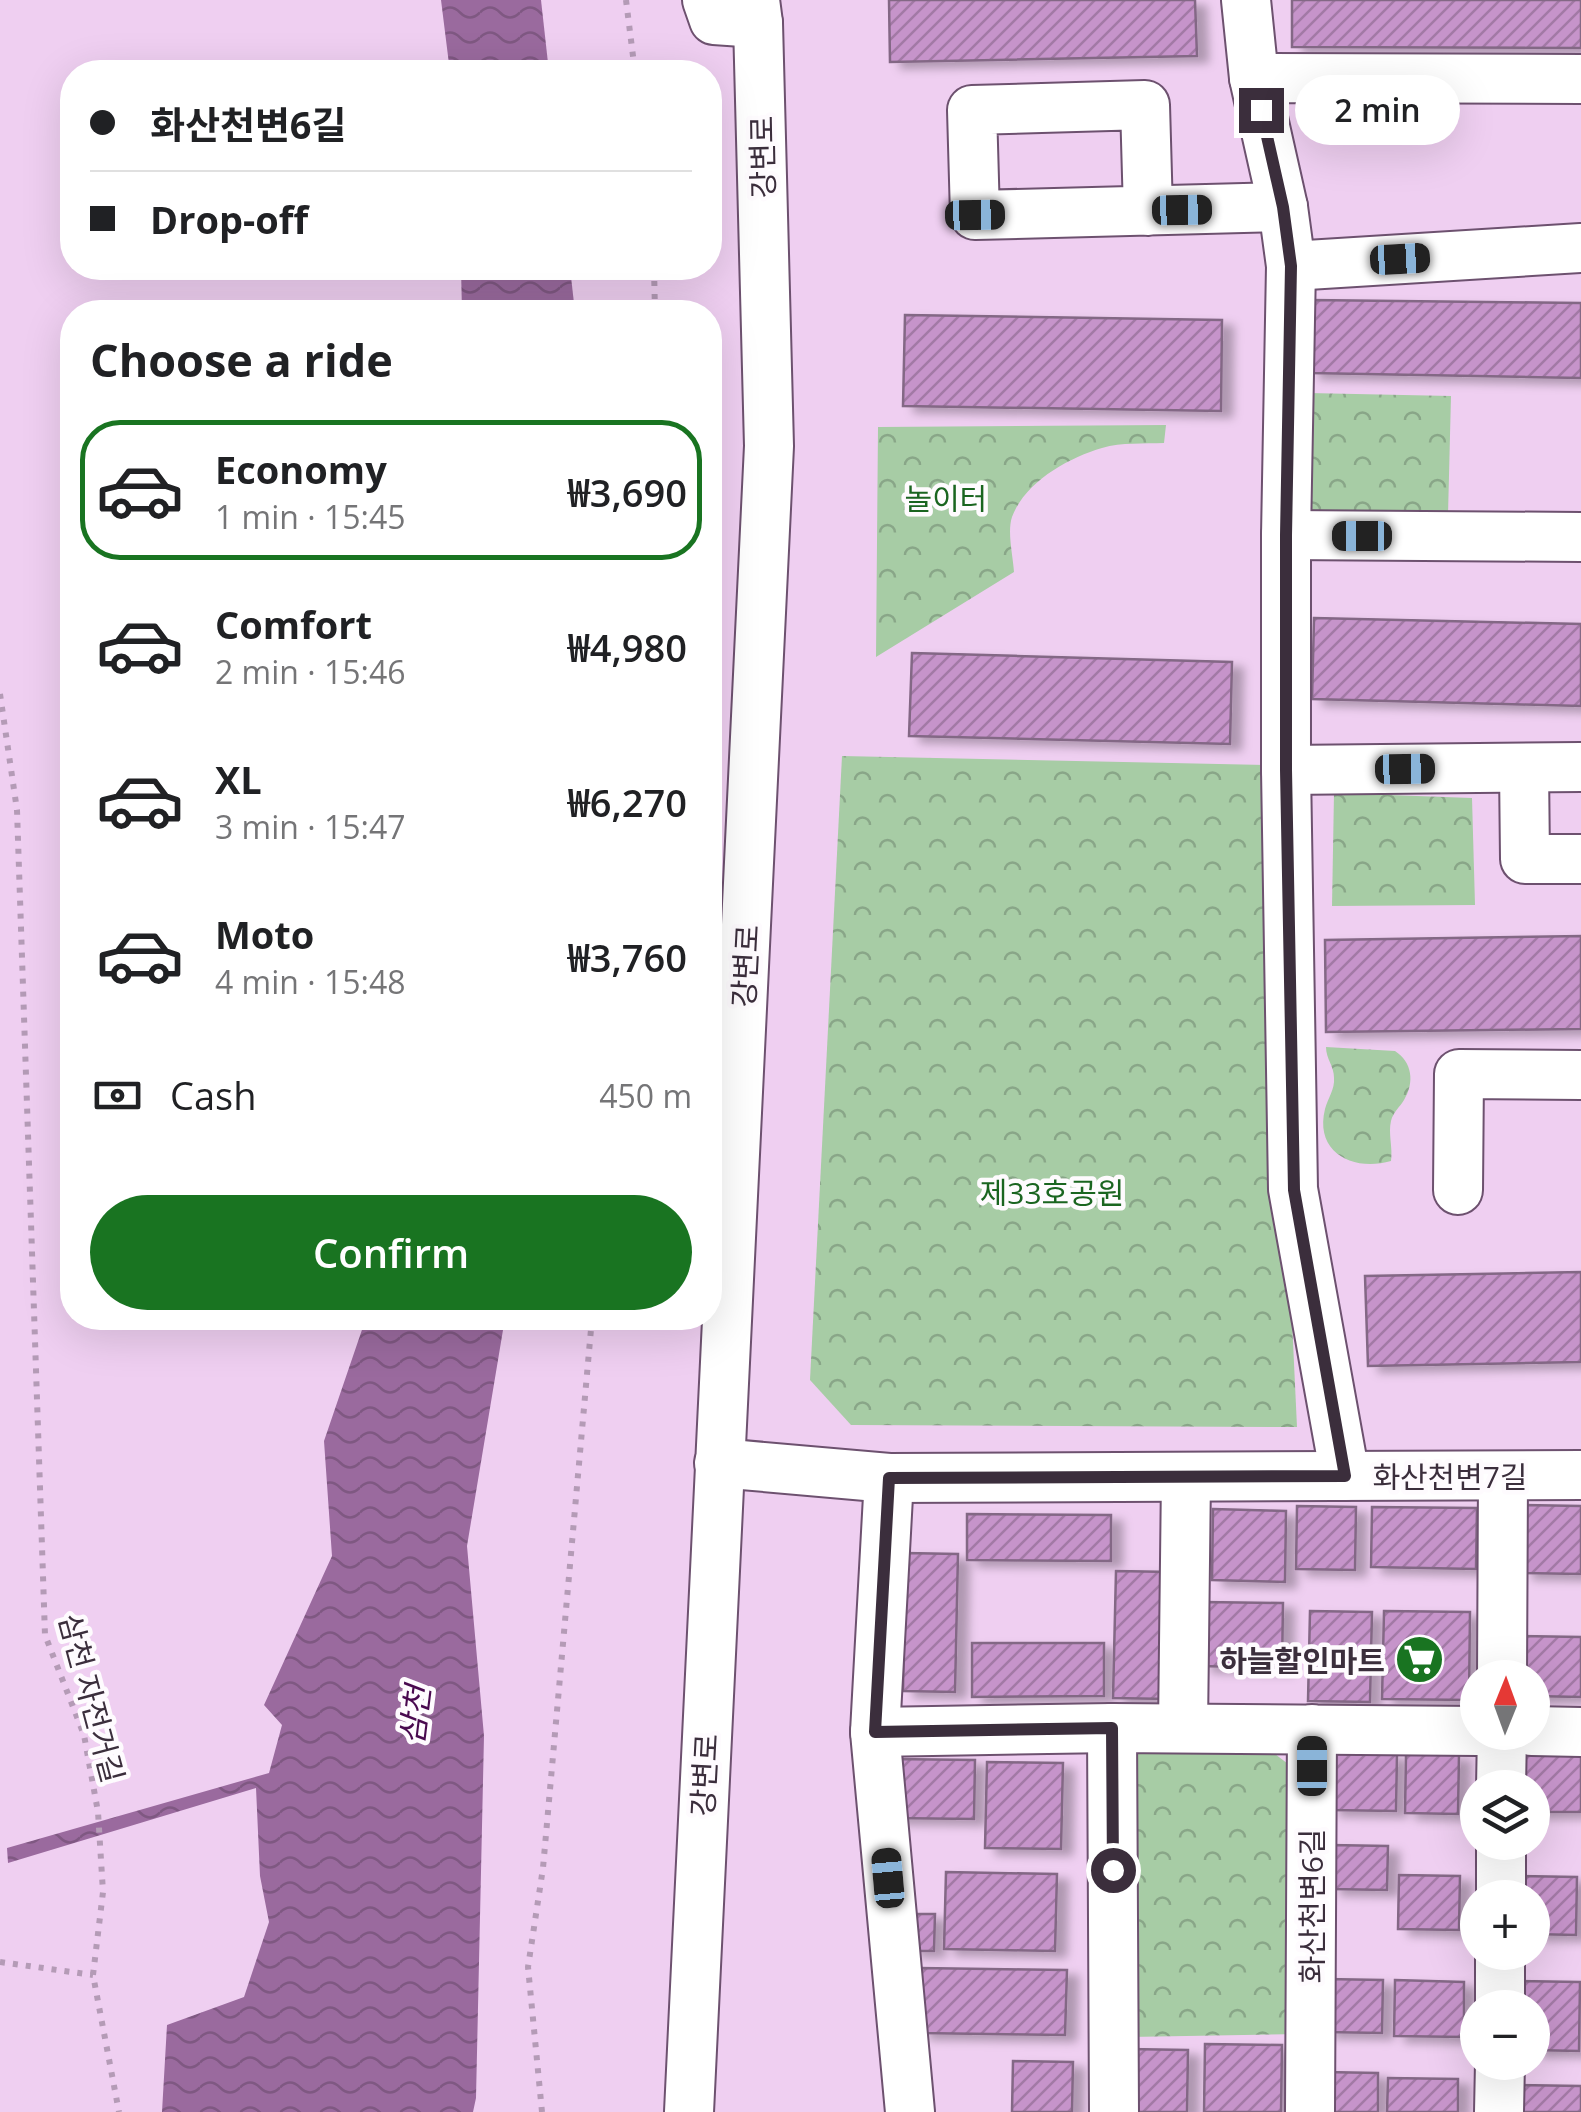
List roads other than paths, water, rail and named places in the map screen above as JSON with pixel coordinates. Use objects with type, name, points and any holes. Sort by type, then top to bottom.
[{"type":"street","points":[[707,0],[714,20],[757,11]]},
{"type":"street","points":[[1246,0],[1254,78],[1283,207],[1291,266],[1286,770],[1294,1190],[1345,1476]]},
{"type":"street","name":"강변로","points":[[688,2112],[769,446],[757,11]]},
{"type":"street","points":[[1254,78],[1581,79]]},
{"type":"street","points":[[1148,210],[1283,207]]},
{"type":"street","points":[[1291,266],[1581,248]]},
{"type":"street","points":[[1286,535],[1581,537]]},
{"type":"street","points":[[1286,770],[1581,767]]},
{"type":"street","points":[[1524,768],[1525,860],[1581,859]]},
{"type":"street","points":[[1458,1190],[1459,1074],[1581,1075]]},
{"type":"street","name":"화산천변7길","points":[[719,1463],[889,1478],[1581,1476]]},
{"type":"street","points":[[1502,1660],[1503,1476]]},
{"type":"street","points":[[1183,1728],[1186,1477]]},
{"type":"street","points":[[889,1478],[875,1732],[910,2112]]},
{"type":"street","points":[[875,1732],[1112,1728],[1460,1731]]},
{"type":"street","points":[[1112,1728],[1114,2112]]},
{"type":"street","name":"화산천변6길","points":[[1310,2112],[1312,1730]]},
{"type":"street","points":[[1550,1731],[1581,1732]]},
{"type":"street","points":[[1500,2080],[1500,2112]]},
{"type":"water","points":[[441,0],[541,0],[548,60],[448,60]]},
{"type":"water","points":[[461,280],[571,280],[574,300],[462,300]]},
{"type":"water","name":"삼천","points":[[362,1330],[503,1330],[467,1546],[484,1736],[473,2112],[162,2112],[167,2025],[244,1997],[269,1922],[260,1876],[256,1788],[8,1863],[7,1848],[269,1773],[282,1725],[264,1705],[332,1556],[324,1441]]},
{"type":"place","name":"하늘할인마트","points":[[1420,1660]]},
{"type":"park label","name":"놀이터","points":[[946,498]]},
{"type":"park label","name":"제33호공원","points":[[1052,1192]]}]
